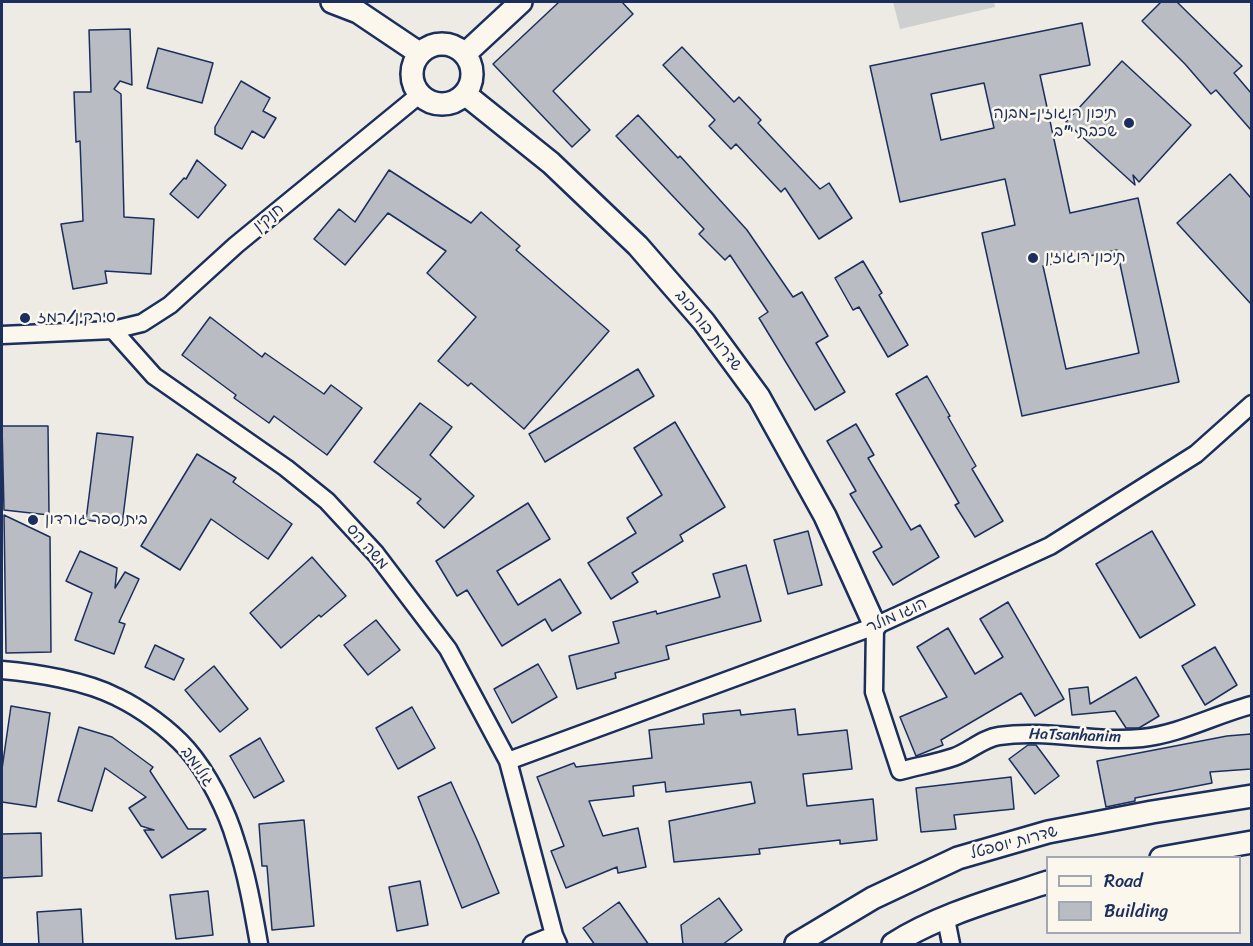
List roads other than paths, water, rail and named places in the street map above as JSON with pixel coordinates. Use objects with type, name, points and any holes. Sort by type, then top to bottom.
[{"type":"street","points":[[332,2],[358,12],[419,54]]},
{"type":"street","points":[[465,54],[521,2]]},
{"type":"street","points":[[447,44],[465,54],[472,74],[465,94],[447,104],[437,104],[419,95],[411,79],[419,54],[427,47],[447,44]]},
{"type":"street","name":"שדרות בורוכוב","points":[[465,94],[551,162],[638,246],[704,322],[759,397],[825,516],[875,626]]},
{"type":"street","name":"חנקין","points":[[113,330],[142,323],[170,305],[236,245],[419,95]]},
{"type":"street","points":[[2,335],[113,330]]},
{"type":"street","name":"משה הס","points":[[113,330],[154,376],[286,468],[334,508],[376,554],[448,649],[508,760],[556,940]]},
{"type":"street","name":"הוגו מולר","points":[[508,760],[875,626],[1050,546],[1196,454],[1251,404]]},
{"type":"street","name":"HaTsanhanim","points":[[875,626],[874,692],[900,771],[954,757],[997,736],[1041,734],[1089,738],[1140,738],[1178,731],[1251,705]]},
{"type":"street","name":"גולומב","points":[[2,670],[71,681],[117,696],[155,721],[187,749],[210,782],[226,814],[250,893],[259,945]]},
{"type":"street","name":"שדרות יוספטל","points":[[796,945],[873,898],[958,858],[1048,832],[1251,796]]},
{"type":"street","points":[[1172,856],[1251,842]]},
{"type":"street","points":[[893,945],[907,935],[976,906],[1046,882]]},
{"type":"street","points":[[946,919],[951,945]]},
{"type":"street","points":[[532,945],[556,940]]},
{"type":"place","name":"תיכון רוגוזין-מבנה שכבת י\"ב","points":[[1129,123]]},
{"type":"place","name":"תיכון רוגוזין","points":[[1033,258]]},
{"type":"place","name":"סירקין/רמז","points":[[25,318]]},
{"type":"place","name":"בית ספר גורדון","points":[[33,520]]}]
